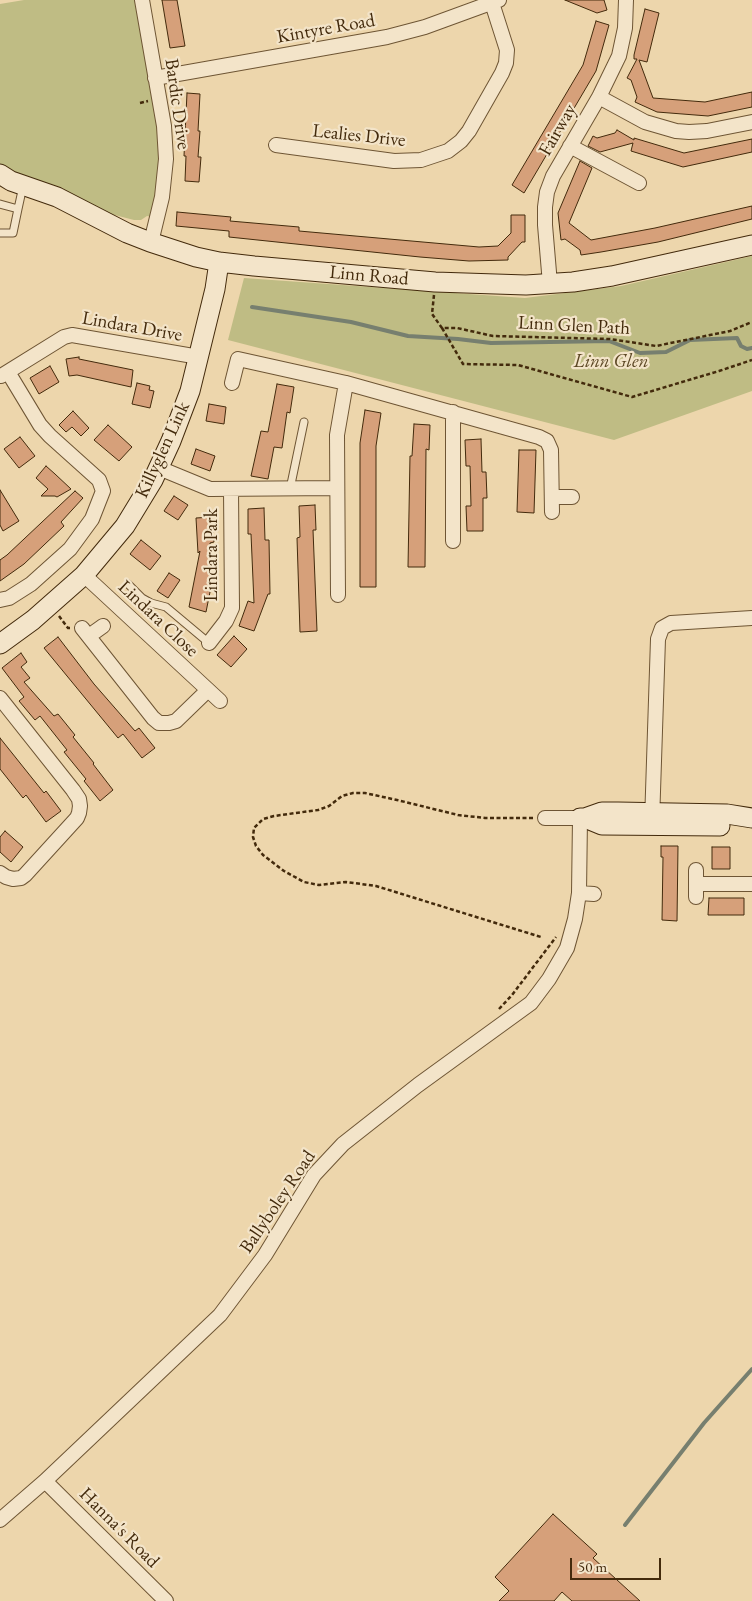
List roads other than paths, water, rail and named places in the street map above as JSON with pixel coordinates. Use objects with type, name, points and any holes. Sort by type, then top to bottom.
[{"type":"street","name":"Bardic Drive","points":[[142,0],[164,126],[166,158],[162,197],[150,242]]},
{"type":"street","name":"Fairway","points":[[550,284],[545,225],[546,200],[553,176],[599,97],[621,50],[626,28],[626,0]]},
{"type":"street","name":"Kintyre Road","points":[[155,78],[387,37],[426,27],[495,1]]},
{"type":"street","name":"Lealies Drive","points":[[276,145],[394,161],[421,160],[448,150],[469,132],[506,63],[507,50],[495,1]]},
{"type":"street","points":[[599,97],[645,122],[676,131],[707,131],[752,122]]},
{"type":"street","points":[[570,146],[639,183]]},
{"type":"street","name":"Linn Road","points":[[0,174],[11,181],[57,197],[127,233],[150,242],[219,262],[254,266],[435,282],[502,285],[550,284],[612,276],[752,246]]},
{"type":"street","name":"Killyglen Link","points":[[0,644],[33,620],[84,575],[125,526],[159,468],[190,391],[215,289],[219,262]]},
{"type":"street","name":"Lindara Drive","points":[[0,600],[8,599],[31,584],[70,548],[92,519],[103,491],[99,480],[40,425],[4,374],[62,338],[72,335],[199,357]]},
{"type":"street","points":[[232,383],[238,358],[346,383],[539,437],[547,441],[552,450],[552,512]]},
{"type":"street","points":[[338,595],[337,428],[346,383]]},
{"type":"street","points":[[453,412],[453,541]]},
{"type":"street","name":"Lindara Park","points":[[159,468],[210,490],[338,488]]},
{"type":"street","name":"Lindara Park","points":[[208,643],[226,621],[232,608],[231,490]]},
{"type":"street","points":[[552,497],[572,497]]},
{"type":"street","name":"Lindara Close","points":[[84,575],[220,700]]},
{"type":"street","points":[[652,819],[658,639],[662,628],[671,623],[752,618]]},
{"type":"street","points":[[103,626],[85,632],[153,718],[159,722],[168,724],[176,721],[208,690]]},
{"type":"street","points":[[0,698],[73,790],[80,806],[76,819],[27,874],[21,878],[13,879],[0,873]]},
{"type":"street","points":[[545,818],[582,818],[602,812],[727,826],[752,824]]},
{"type":"street","points":[[652,819],[727,814],[752,818]]},
{"type":"street","name":"Ballyboley Road","points":[[0,1520],[45,1481],[220,1315],[265,1255],[314,1175],[343,1144],[425,1080],[531,1003],[549,979],[566,948],[576,919],[582,818]]},
{"type":"street","points":[[696,883],[752,884]]},
{"type":"street","points":[[579,893],[594,894]]},
{"type":"street","name":"Hanna's Road","points":[[45,1481],[166,1601]]},
{"type":"lane","points":[[0,233],[13,233],[24,186]]},
{"type":"lane","points":[[0,204],[18,209]]},
{"type":"lane","points":[[290,489],[304,422]]},
{"type":"lane","points":[[128,584],[150,603],[166,607],[208,643]]},
{"type":"waterway","points":[[252,307],[351,322],[408,336],[491,343],[609,341],[640,353],[666,352],[690,340],[737,338],[741,346],[747,349],[752,348]]},
{"type":"waterway","points":[[625,1525],[704,1423],[752,1369]]},
{"type":"park label","name":"Linn Glen","points":[[611,362]]}]
